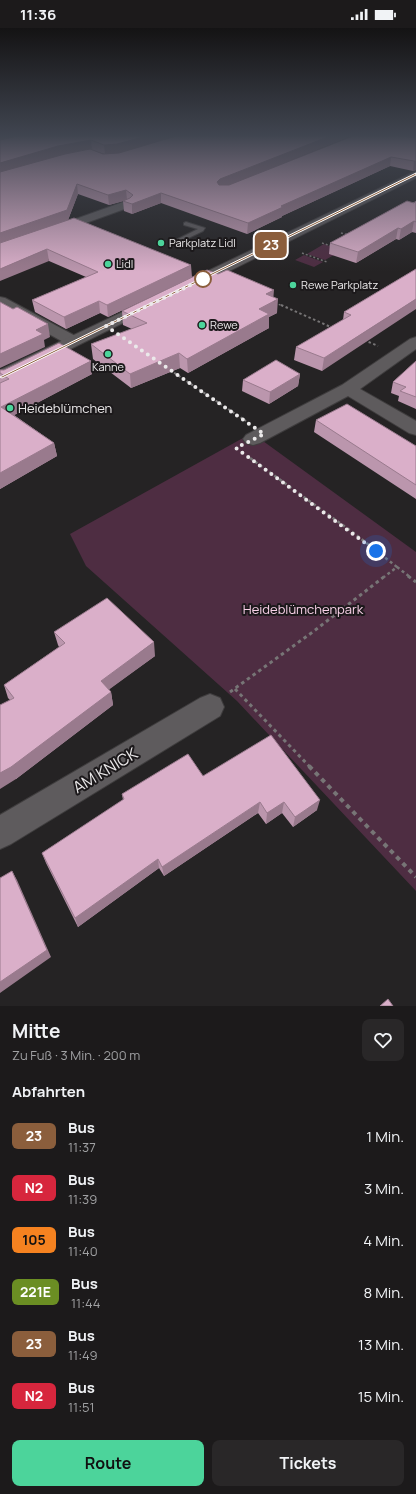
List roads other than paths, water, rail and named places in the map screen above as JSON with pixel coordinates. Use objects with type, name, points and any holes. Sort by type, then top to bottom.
[{"type":"street","points":[[0,376],[400,182]]},
{"type":"street","points":[[0,250],[126,205]]},
{"type":"street","points":[[0,301],[74,341]]},
{"type":"street","points":[[258,436],[348,389],[416,342]]},
{"type":"street","points":[[399,353],[416,359]]},
{"type":"street","points":[[348,389],[416,429]]},
{"type":"street","name":"AM KNICK","points":[[0,833],[210,707]]},
{"type":"lane","points":[[178,240],[202,230],[202,228],[186,224]]},
{"type":"place","name":"Parkplatz Lidl","points":[[161,243]]},
{"type":"place","name":"Lidl","points":[[108,264]]},
{"type":"place","name":"Rewe Parkplatz","points":[[293,285]]},
{"type":"place","name":"Rewe","points":[[202,325]]},
{"type":"place","name":"Kanne","points":[[108,354]]},
{"type":"place","name":"Heideblümchen","points":[[10,408]]},
{"type":"park label","name":"Heideblümchenpark","points":[[303,609]]}]
